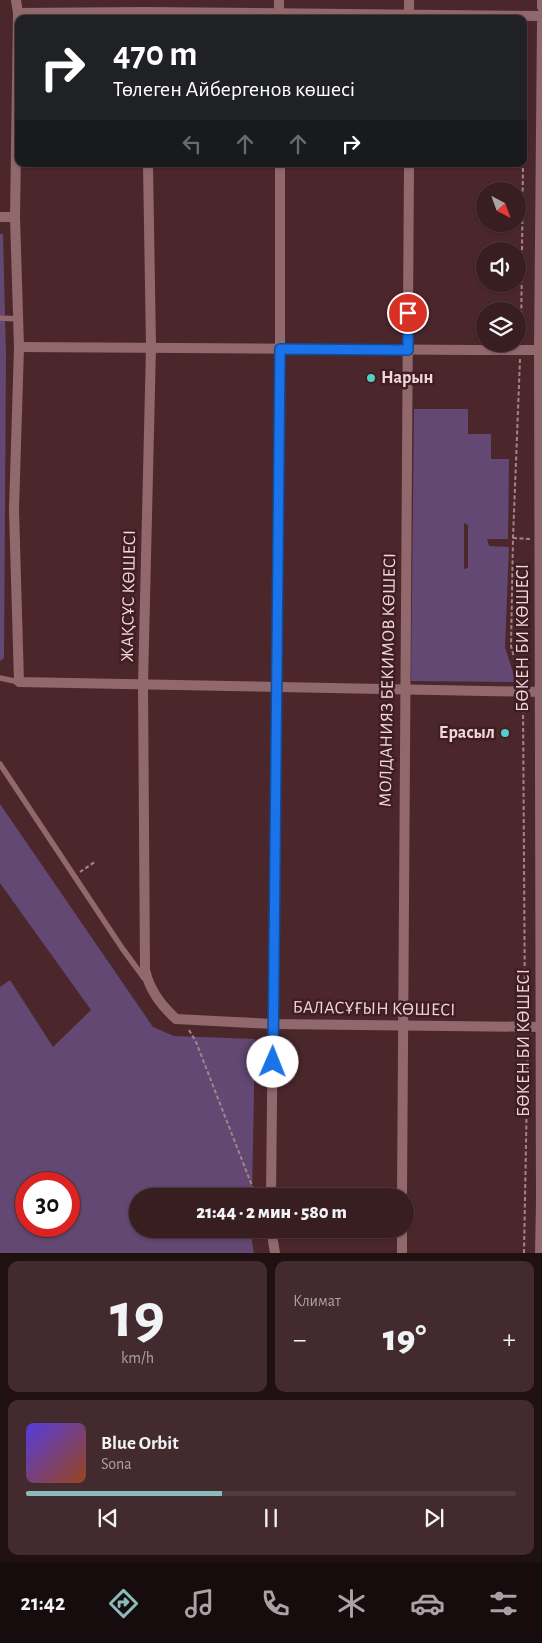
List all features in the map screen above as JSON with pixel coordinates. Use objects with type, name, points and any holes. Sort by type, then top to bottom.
[{"type":"street","points":[[16,0],[18,13],[146,15]]},
{"type":"street","points":[[279,0],[279,15]]},
{"type":"street","points":[[409,0],[409,15]]},
{"type":"street","points":[[542,0],[542,7]]},
{"type":"street","points":[[527,16],[542,16]]},
{"type":"street","name":"БӨКЕН БИ КӨШЕСІ","points":[[540,1253],[541,692],[539,540],[542,23]]},
{"type":"street","points":[[16,167],[15,218],[19,346],[14,510],[19,682],[541,692]]},
{"type":"street","name":"ЖАҚСҰС КӨШЕСІ","points":[[148,167],[150,347],[143,684],[146,970],[148,982],[165,1008],[176,1019]]},
{"type":"street","points":[[271,1188],[280,349],[280,167]]},
{"type":"street","name":"МОЛДАНИЯЗ БЕКИМОВ КӨШЕСІ","points":[[402,1188],[409,167]]},
{"type":"street","points":[[0,216],[15,218]]},
{"type":"street","points":[[19,346],[476,350]]},
{"type":"street","points":[[526,350],[540,350]]},
{"type":"street","name":"БАЛАСҰҒЫН КӨШЕСІ","points":[[176,1019],[273,1024],[541,1027]]},
{"type":"street","points":[[272,1238],[275,1253]]},
{"type":"street","points":[[402,1238],[402,1253]]},
{"type":"lane","points":[[0,318],[18,319]]},
{"type":"lane","points":[[0,678],[19,682]]},
{"type":"lane","points":[[0,764],[122,948],[148,982]]},
{"type":"path","points":[[521,302],[523,167]]},
{"type":"path","points":[[520,352],[511,646],[523,692],[524,1016],[528,1027],[524,1253]]},
{"type":"path","points":[[513,538],[539,540]]},
{"type":"path","points":[[74,876],[96,861]]},
{"type":"path","points":[[176,1019],[187,1027],[196,1042],[253,1188]]},
{"type":"shaded area","points":[[0,234],[3,234],[5,315],[0,315]]},
{"type":"shaded area","points":[[0,320],[5,321],[6,353],[4,658],[0,661]]},
{"type":"shaded area","points":[[414,409],[468,409],[468,434],[491,434],[491,459],[509,459],[508,539],[487,539],[489,546],[509,547],[505,647],[516,682],[411,681]],"holes":[[[464,523],[468,525],[468,568],[464,569]]]},
{"type":"shaded area","points":[[0,804],[153,1027],[174,1036],[255,1039],[252,1188],[129,1188],[129,1238],[252,1238],[254,1253],[0,1253],[0,987],[10,980],[53,1047],[91,1010],[0,883]]},
{"type":"place","name":"Нарын","points":[[371,378]]},
{"type":"place","name":"Ерасыл","points":[[505,733]]},
{"type":"route","points":[[273,1062],[275,694],[280,349],[408,350],[408,313]]}]
